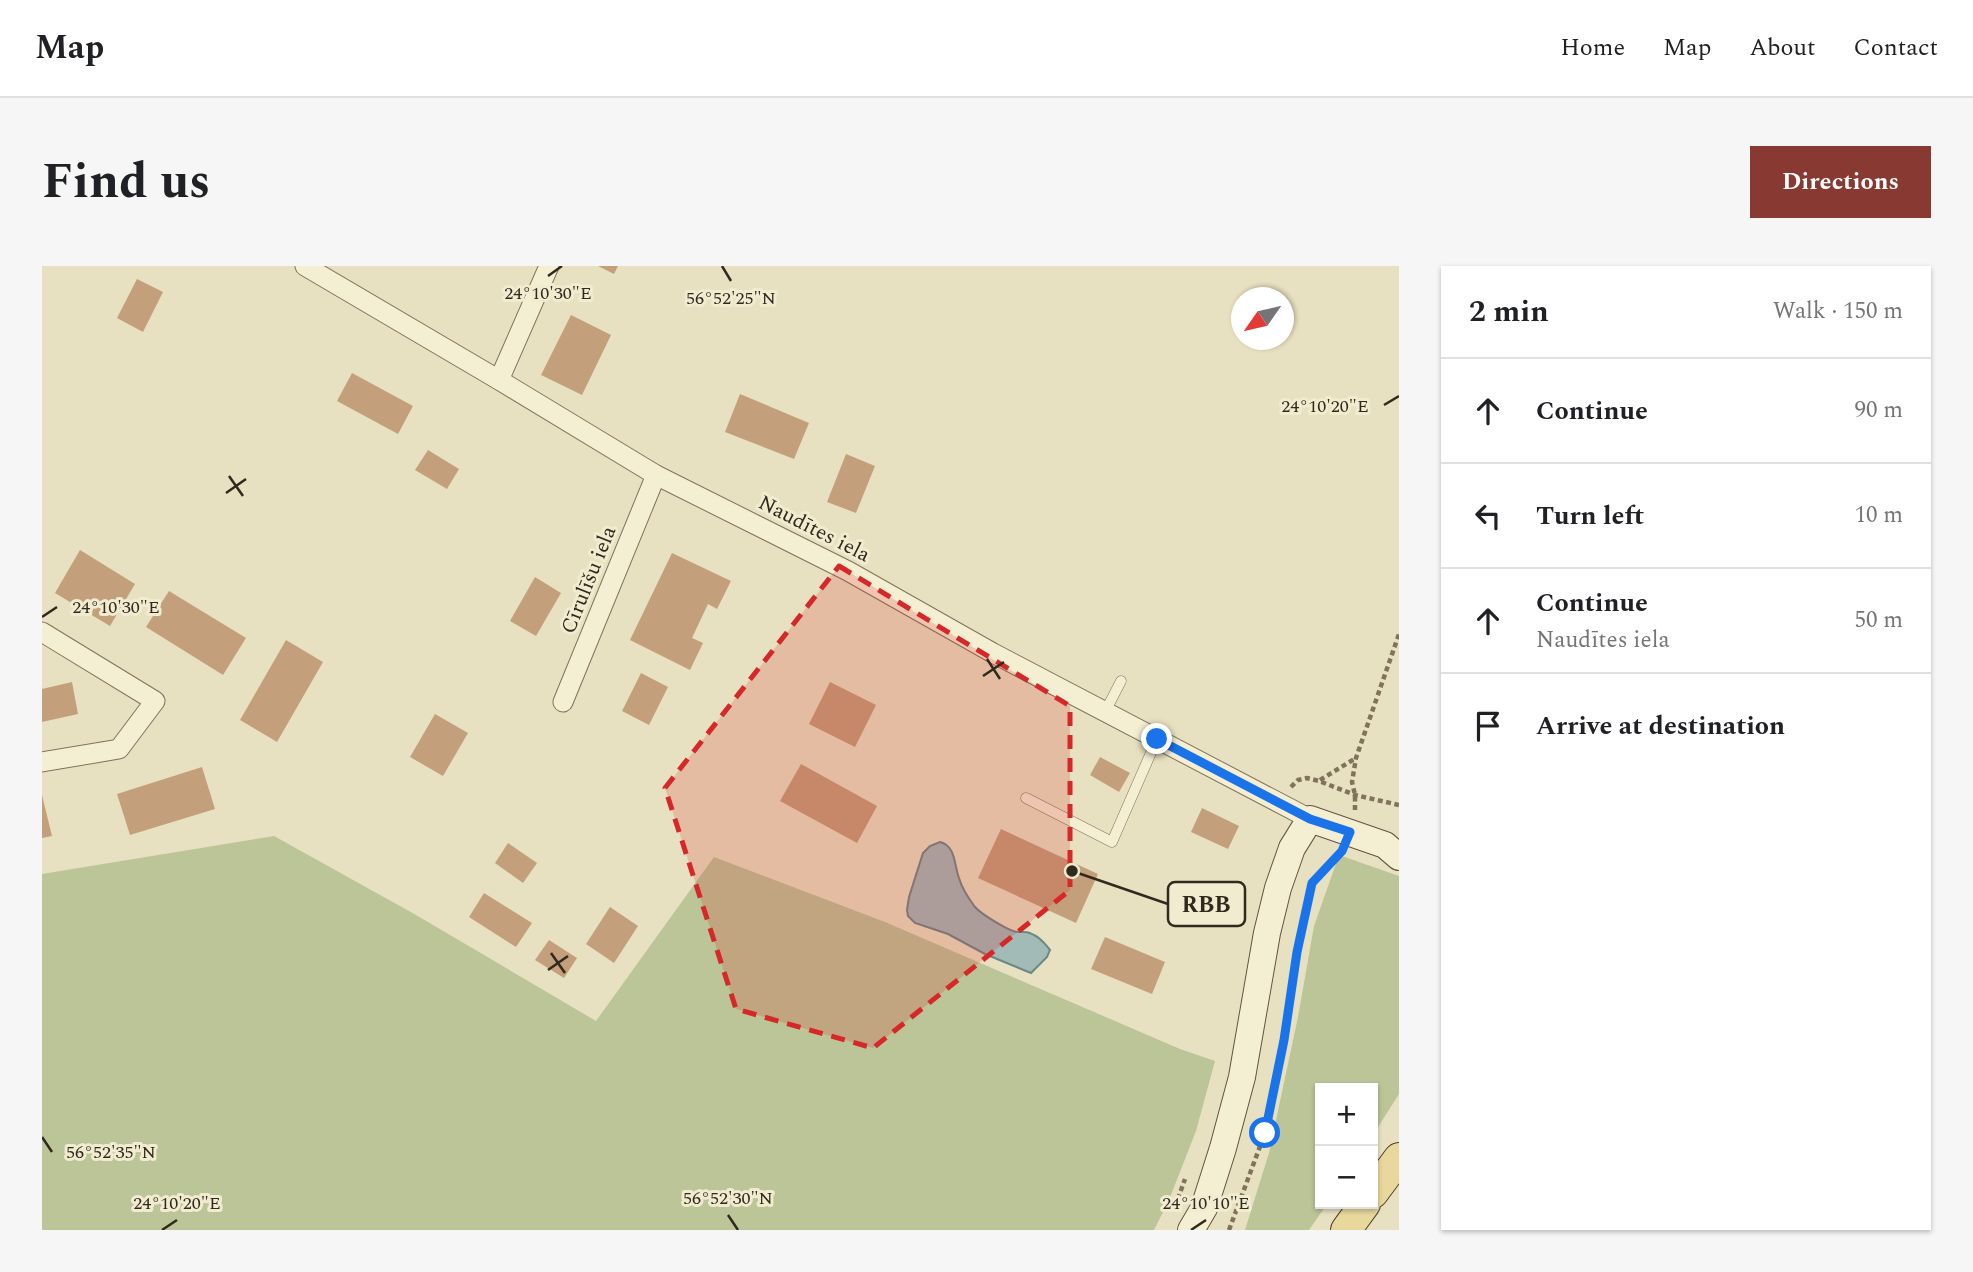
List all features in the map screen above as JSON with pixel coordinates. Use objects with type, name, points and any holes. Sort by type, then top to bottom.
[{"type":"main road","points":[[1191,1230],[1204,1208],[1242,1077],[1267,933],[1278,888],[1292,848],[1310,819],[1394,849]]},
{"type":"main road","points":[[1378,1187],[1399,1158]]},
{"type":"main road","points":[[1346,1230],[1361,1209]]},
{"type":"street","name":"Naudītes iela","points":[[305,266],[656,475],[848,571],[993,653],[1310,819]]},
{"type":"street","points":[[499,380],[549,266]]},
{"type":"street","name":"Cīrulīšu iela","points":[[563,702],[656,475]]},
{"type":"street","points":[[42,632],[155,701],[119,749],[42,762]]},
{"type":"lane","points":[[1105,712],[1121,681]]},
{"type":"lane","points":[[1026,798],[1112,842],[1157,739]]},
{"type":"path","points":[[1229,1230],[1265,1133],[1312,883],[1342,851],[1350,832],[1356,807],[1352,782],[1356,758],[1399,634]]},
{"type":"path","points":[[1320,781],[1356,758]]},
{"type":"highlighted area","points":[[839,566],[1070,706],[1070,890],[873,1048],[736,1009],[665,788]]},
{"type":"green space","points":[[274,836],[416,915],[596,1021],[714,857],[885,922],[1180,1049],[1215,1061],[1196,1131],[1154,1230],[42,1230],[42,874]]},
{"type":"green space","points":[[1339,855],[1399,876],[1399,1094],[1378,1127],[1378,1083],[1315,1083],[1315,1209],[1324,1209],[1309,1230],[1245,1230],[1269,1153],[1314,926]]},
{"type":"water","points":[[940,842],[952,852],[962,886],[975,907],[1009,929],[1036,936],[1050,950],[1047,957],[1031,973],[985,954],[948,934],[915,923],[908,916],[909,897],[923,853]]},
{"type":"building","points":[[598,266],[618,266],[614,274]]},
{"type":"building","points":[[137,279],[163,292],[143,332],[117,318]]},
{"type":"building","points":[[571,315],[611,335],[582,395],[541,375]]},
{"type":"building","points":[[352,373],[413,406],[398,434],[337,401]]},
{"type":"building","points":[[740,394],[809,423],[794,459],[725,432]]},
{"type":"building","points":[[428,450],[459,469],[447,489],[415,470]]},
{"type":"building","points":[[846,454],[875,466],[856,513],[827,502]]},
{"type":"building","points":[[80,550],[135,584],[110,626],[55,593]]},
{"type":"building","points":[[672,553],[731,581],[717,609],[708,604],[692,638],[703,643],[690,670],[630,640]]},
{"type":"building","points":[[535,577],[561,593],[536,636],[510,621]]},
{"type":"building","points":[[169,591],[246,638],[223,675],[146,627]]},
{"type":"building","points":[[286,640],[323,662],[277,742],[240,720]]},
{"type":"building","points":[[641,673],[668,687],[649,725],[622,711]]},
{"type":"building","points":[[72,682],[78,714],[42,722],[42,689]]},
{"type":"building","points":[[830,682],[876,705],[855,747],[809,724]]},
{"type":"building","points":[[435,714],[468,733],[443,776],[410,757]]},
{"type":"building","points":[[1100,757],[1130,773],[1119,792],[1090,775]]},
{"type":"building","points":[[801,764],[877,806],[857,843],[780,801]]},
{"type":"building","points":[[202,767],[215,809],[130,835],[117,794]]},
{"type":"building","points":[[42,795],[52,836],[42,838]]},
{"type":"building","points":[[1202,808],[1239,826],[1228,849],[1191,832]]},
{"type":"building","points":[[1001,829],[1098,874],[1076,923],[978,878]]},
{"type":"building","points":[[508,843],[537,863],[523,883],[495,863]]},
{"type":"building","points":[[484,893],[532,923],[516,947],[469,917]]},
{"type":"building","points":[[610,907],[638,926],[614,963],[586,944]]},
{"type":"building","points":[[1105,937],[1165,962],[1152,994],[1091,969]]},
{"type":"building","points":[[549,940],[577,958],[564,978],[535,960]]},
{"type":"place","name":"RBB","points":[[1072,871]]},
{"type":"route","points":[[1157,739],[1283,806],[1310,819],[1350,832],[1342,851],[1312,883],[1265,1133]]}]
